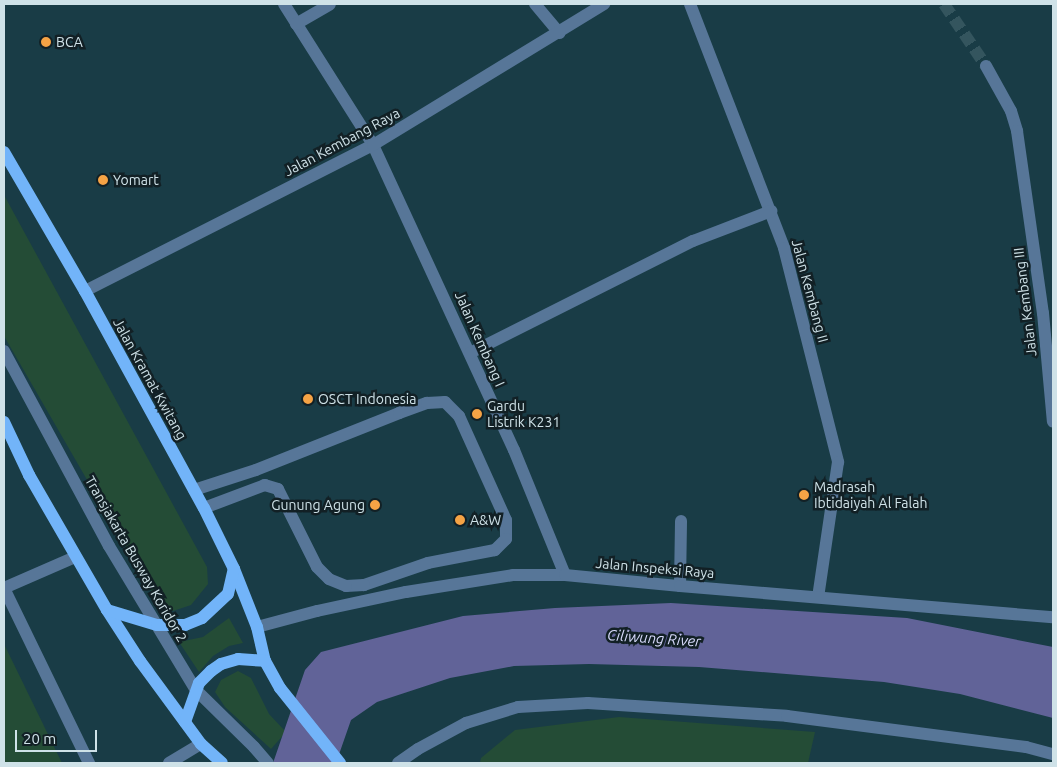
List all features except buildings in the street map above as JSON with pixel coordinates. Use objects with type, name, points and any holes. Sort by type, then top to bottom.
[{"type":"main road","name":"Jalan Kramat Kwitang","points":[[4,152],[85,291],[204,508],[234,569],[257,627],[265,661],[280,688],[340,763]]},
{"type":"main road","points":[[4,422],[29,475],[107,610],[140,661],[201,744],[222,763]]},
{"type":"main road","points":[[107,610],[157,626],[185,625],[202,618],[228,594],[234,569]]},
{"type":"main road","points":[[185,722],[199,683],[221,664],[238,659],[265,661]]},
{"type":"street","name":"Jalan Kembang I","points":[[284,4],[373,145],[514,450],[566,574]]},
{"type":"street","points":[[296,24],[330,4]]},
{"type":"street","points":[[535,4],[559,33]]},
{"type":"street","name":"Jalan Kembang Raya","points":[[85,291],[373,145],[604,4]]},
{"type":"street","name":"Jalan Kembang II","points":[[690,4],[784,248],[838,462],[818,597]]},
{"type":"street","name":"Jalan Kembang III","points":[[986,66],[1011,111],[1017,130],[1048,312],[1053,422]]},
{"type":"street","points":[[470,354],[694,241],[771,211]]},
{"type":"street","name":"Transjakarta Busway Koridor 2","points":[[4,351],[60,459],[196,690],[268,763]]},
{"type":"street","points":[[194,490],[256,470],[427,403],[445,402],[459,416],[506,520],[506,539],[495,550],[428,563],[364,585],[346,586],[329,579],[317,567],[278,489],[265,485],[204,508]]},
{"type":"street","points":[[680,586],[681,521]]},
{"type":"street","points":[[75,557],[4,588],[89,763]]},
{"type":"street","name":"Jalan Inspeksi Raya","points":[[257,627],[317,611],[406,592],[513,575],[566,574],[680,586],[1053,617]]},
{"type":"street","points":[[398,763],[418,749],[466,723],[518,707],[588,703],[787,716],[1026,747],[1053,754]]},
{"type":"street","points":[[169,763],[201,744]]},
{"type":"green space","points":[[4,195],[207,567],[208,584],[191,605],[173,611],[157,601],[4,336]]},
{"type":"green space","points":[[229,618],[243,643],[229,646],[213,656],[199,672],[179,642],[203,637]]},
{"type":"green space","points":[[4,644],[62,763],[4,763]]},
{"type":"green space","points":[[238,671],[251,678],[269,714],[286,732],[271,749],[225,707],[215,692],[221,680]]},
{"type":"green space","points":[[619,717],[815,732],[808,763],[480,763],[481,758],[515,730]]},
{"type":"water","name":"Ciliwung River","points":[[671,603],[907,618],[1053,647],[1053,718],[960,694],[884,682],[699,667],[589,664],[514,666],[450,678],[377,702],[351,720],[336,763],[273,763],[305,670],[321,652],[463,616],[555,608]]},
{"type":"tunnel","points":[[944,4],[986,66]]},
{"type":"place","name":"BCA","points":[[46,42]]},
{"type":"place","name":"Yomart","points":[[103,180]]},
{"type":"place","name":"OSCT Indonesia","points":[[308,399]]},
{"type":"place","name":"Gardu Listrik K231","points":[[477,414]]},
{"type":"place","name":"Madrasah Ibtidaiyah Al Falah","points":[[804,495]]},
{"type":"place","name":"Gunung Agung","points":[[375,505]]},
{"type":"place","name":"A&W","points":[[460,520]]}]
